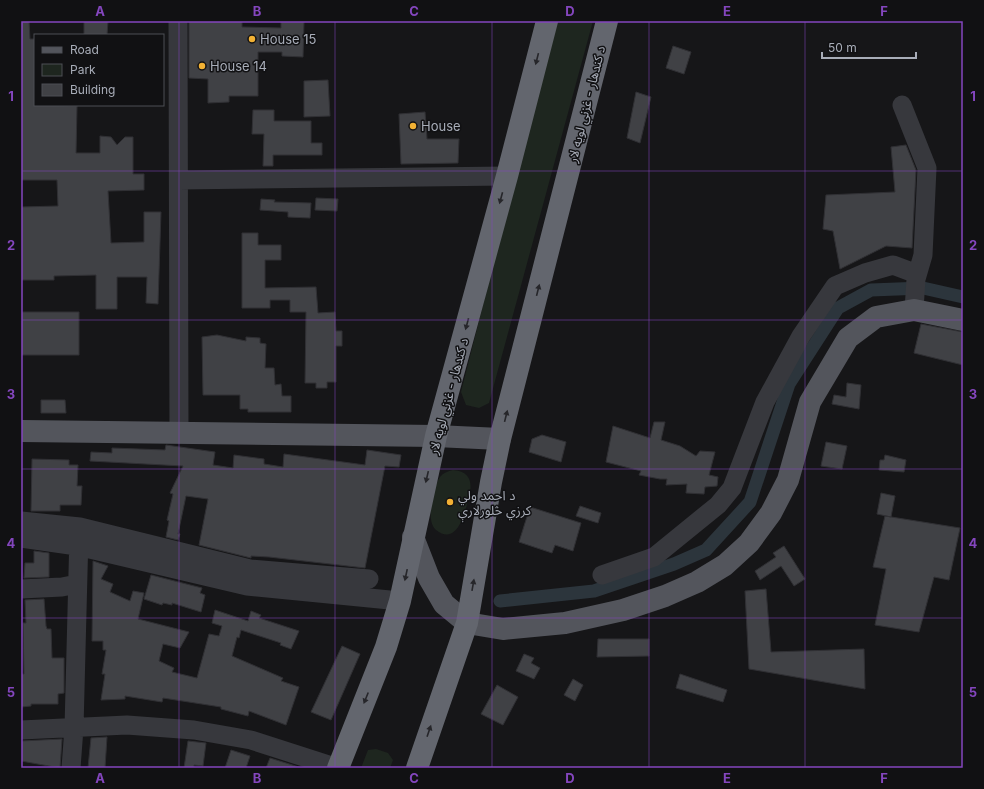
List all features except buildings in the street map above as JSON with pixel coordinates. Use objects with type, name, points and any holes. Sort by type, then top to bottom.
[{"type":"highway","name":"د کندهار - غزني لويه لار","points":[[338,768],[386,647],[400,601],[436,436],[507,176],[547,21]]},
{"type":"highway","name":"د کندهار - غزني لويه لار","points":[[417,768],[467,623],[491,482],[500,439],[607,21]]},
{"type":"main road","points":[[413,537],[429,578],[444,604],[467,623],[503,629],[565,623],[623,610],[665,596],[697,582],[725,565],[749,543],[771,513],[788,480],[810,402],[848,338],[916,290],[963,320]]},
{"type":"main road","points":[[21,431],[436,436],[500,439]]},
{"type":"street","points":[[178,21],[179,432]]},
{"type":"street","points":[[902,105],[927,168],[923,255],[916,290]]},
{"type":"street","points":[[179,180],[507,176]]},
{"type":"street","points":[[602,575],[654,557],[718,506],[732,488],[765,402],[801,336],[835,286],[865,273],[893,265],[916,290]]},
{"type":"street","points":[[21,521],[78,538],[249,577],[400,601]]},
{"type":"street","points":[[21,538],[78,538]]},
{"type":"street","points":[[72,768],[78,538]]},
{"type":"street","points":[[249,577],[370,580]]},
{"type":"street","points":[[21,589],[62,587],[77,584]]},
{"type":"street","points":[[21,730],[127,725],[194,730],[251,740],[338,768]]},
{"type":"green space","points":[[555,21],[593,21],[489,403],[479,408],[466,405],[461,392]]},
{"type":"green space","points":[[453,470],[461,472],[469,479],[469,496],[464,514],[456,530],[452,533],[442,534],[433,526],[431,519],[431,504],[437,482],[440,477],[443,474]]},
{"type":"green space","points":[[376,749],[388,753],[393,760],[390,768],[361,768],[368,750]]},
{"type":"waterway","points":[[500,601],[594,591],[674,564],[706,550],[750,502],[789,384],[838,308],[871,290],[923,288],[963,297]]},
{"type":"place","name":"House 15","points":[[252,39]]},
{"type":"place","name":"House 14","points":[[202,66]]},
{"type":"place","name":"House","points":[[413,126]]},
{"type":"place","name":"د احمد ولي کرزي څلورلارې","points":[[450,502]]}]
